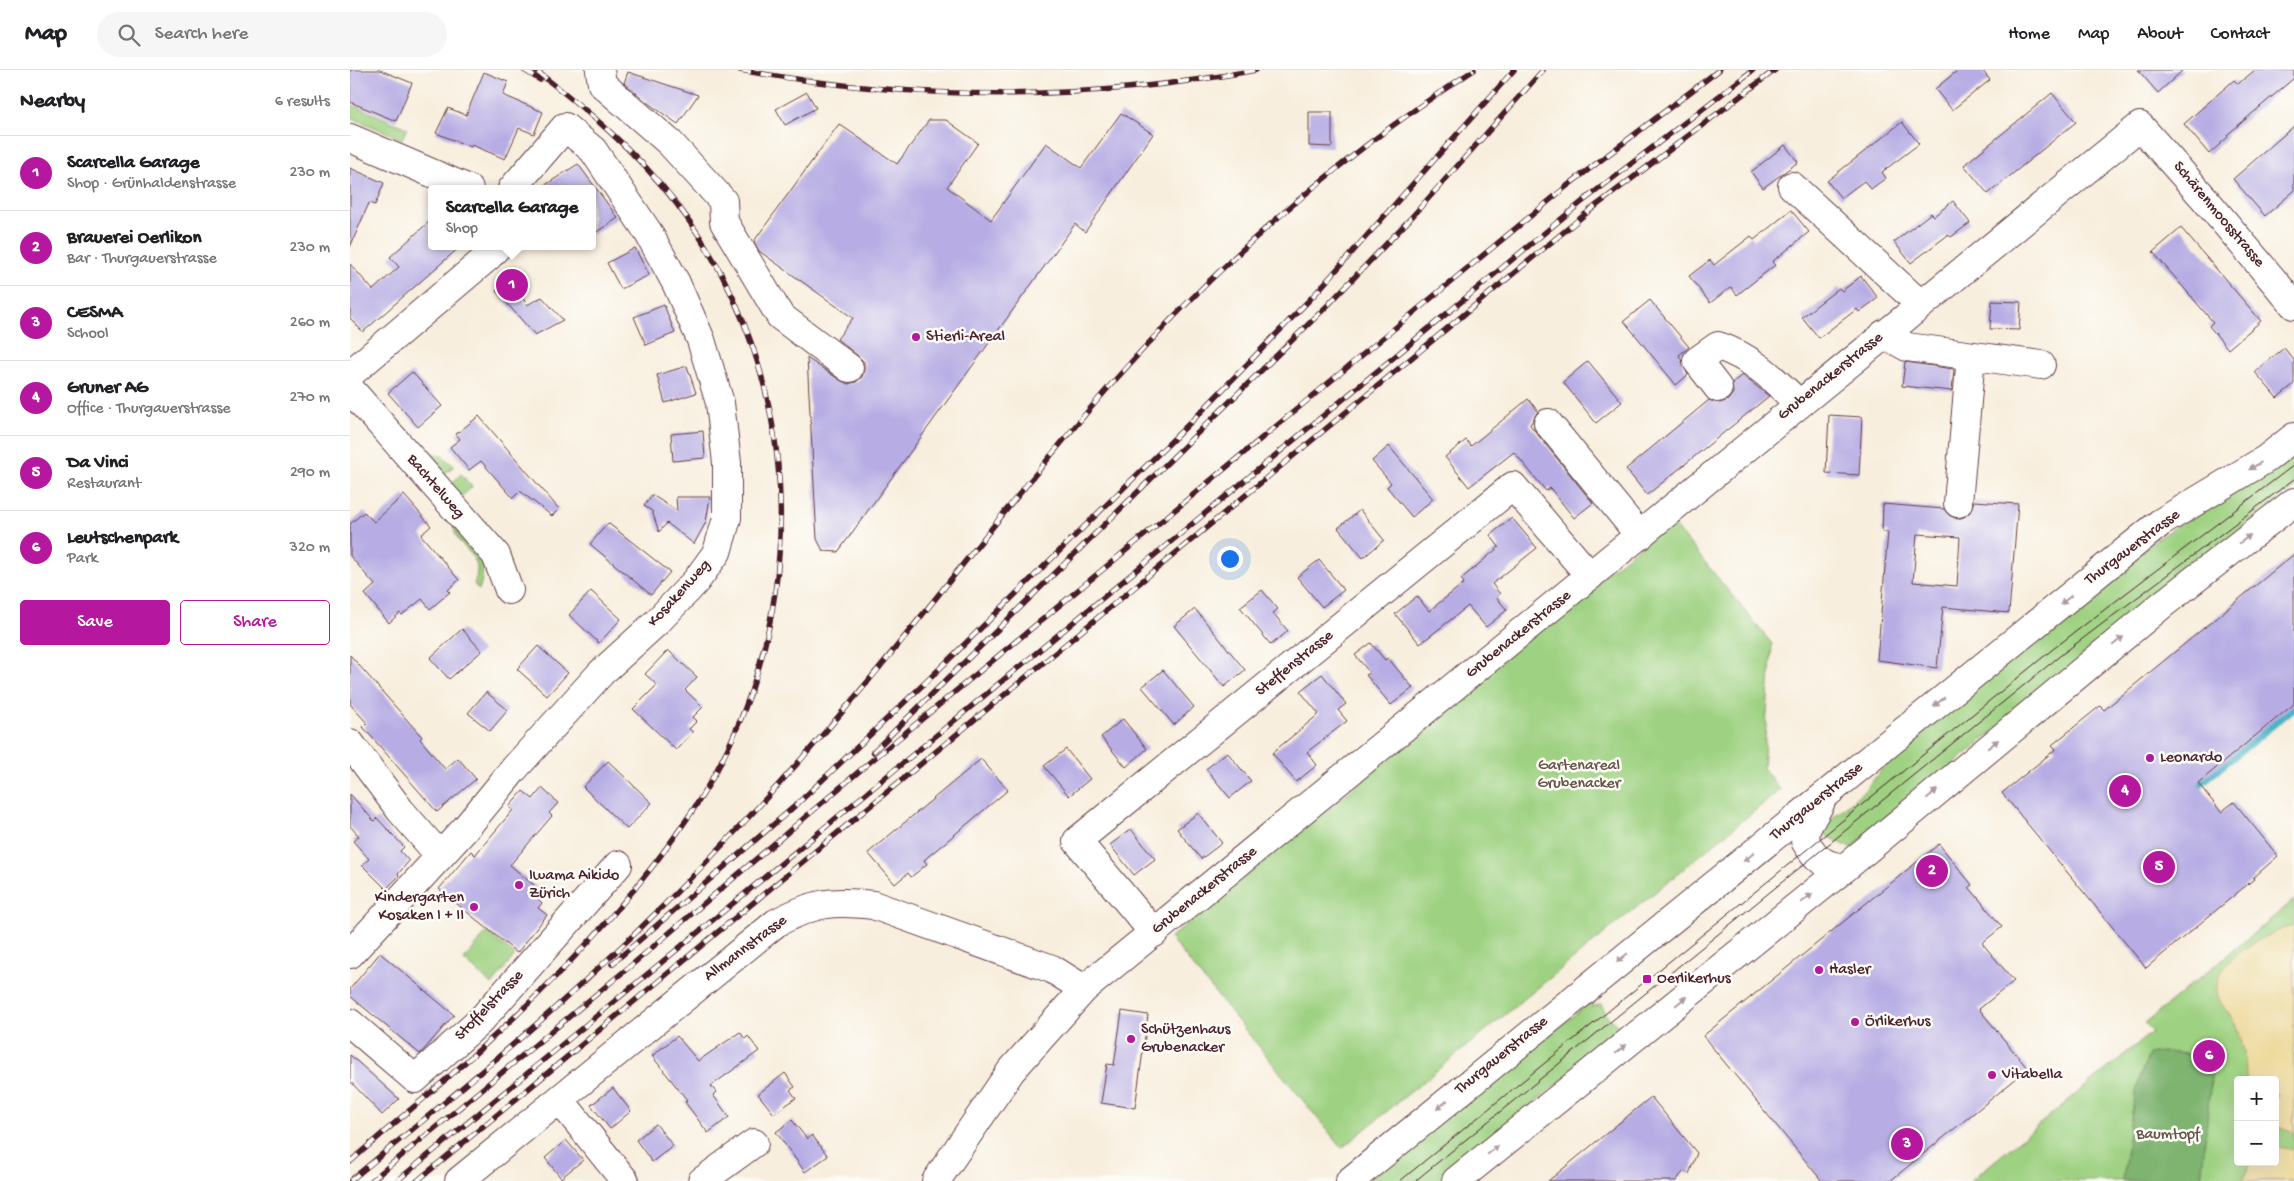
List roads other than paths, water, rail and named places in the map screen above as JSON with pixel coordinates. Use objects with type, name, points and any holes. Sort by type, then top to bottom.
[{"type":"street","points":[[600,70],[602,84],[670,144],[723,201],[724,222],[780,316],[849,368]]},
{"type":"street","name":"Grubenackerstrasse","points":[[936,1181],[1011,1071],[1084,989],[1640,536],[1798,403],[2140,126]]},
{"type":"street","name":"Schärenmoosstrasse","points":[[2140,126],[2204,198],[2294,305]]},
{"type":"street","name":"Kosakenweg","points":[[350,954],[465,829],[514,769],[601,673],[657,622],[696,581],[717,552],[727,518],[728,463],[720,403],[701,340],[676,283],[648,232],[593,150],[565,127],[515,185]]},
{"type":"street","points":[[350,138],[459,185]]},
{"type":"street","points":[[1792,186],[1920,304]]},
{"type":"street","points":[[350,374],[494,250]]},
{"type":"street","points":[[1884,334],[1907,347],[2041,365]]},
{"type":"street","points":[[1718,388],[1697,361],[1718,346],[1735,351],[1761,367],[1798,403]]},
{"type":"street","points":[[1958,503],[1971,356]]},
{"type":"street","name":"Bachtelweg","points":[[350,389],[496,554],[509,590]]},
{"type":"street","points":[[1548,423],[1640,536]]},
{"type":"street","name":"Thurgauerstrasse","points":[[1350,1181],[2160,523],[2266,459],[2294,437]]},
{"type":"street","name":"Steffenstrasse","points":[[1154,933],[1077,841],[1513,486],[1590,576]]},
{"type":"street","points":[[1456,1181],[1846,867],[2163,604],[2294,502]]},
{"type":"street","points":[[350,743],[400,810],[440,856]]},
{"type":"street","points":[[1824,796],[1806,828],[1805,841],[1821,861],[1829,866],[1846,867]]},
{"type":"street","name":"Stoffelstrasse","points":[[350,1023],[415,1079],[480,1021],[618,865]]},
{"type":"street","name":"Allmannstrasse","points":[[459,1181],[776,923],[817,904],[844,901],[873,905],[1052,969],[1084,989]]},
{"type":"street","points":[[560,1100],[625,1181]]},
{"type":"street","points":[[702,1181],[754,1143]]},
{"type":"waterway","points":[[2200,784],[2294,708]]},
{"type":"tram line","points":[[1400,1181],[2053,649],[2294,465]]},
{"type":"tram line","points":[[1415,1181],[2061,655],[2294,479]]},
{"type":"railway","points":[[524,70],[540,80]]},
{"type":"railway","points":[[350,1162],[517,1015],[610,918],[666,849],[691,813],[731,741],[760,665],[776,586],[780,505],[773,425],[753,347],[720,272],[676,203],[661,184],[610,132],[535,70]]},
{"type":"railway","points":[[740,70],[869,88],[998,94],[1127,88],[1256,70]]},
{"type":"railway","points":[[350,1181],[481,1072],[592,975],[725,843],[856,696],[1071,431],[1149,343],[1191,300],[1235,257],[1326,177],[1374,139],[1474,70]]},
{"type":"railway","points":[[612,964],[796,805],[928,680],[1198,415],[1316,293],[1514,70]]},
{"type":"railway","points":[[873,752],[1328,305],[1410,219],[1543,70]]},
{"type":"railway","points":[[371,1181],[634,963],[870,762],[1567,186],[1719,70]]},
{"type":"railway","points":[[397,1181],[1583,201],[1753,70]]},
{"type":"railway","points":[[417,1181],[1589,211],[1775,70]]},
{"type":"place","name":"Scarcella Garage","points":[[512,285]]},
{"type":"place","name":"Stierli-Areal","points":[[916,337]]},
{"type":"place","name":"Leonardo","points":[[2150,758]]},
{"type":"place","name":"Gruner AG","points":[[2125,791]]},
{"type":"place","name":"Da Vinci","points":[[2159,867]]},
{"type":"place","name":"Brauerei Oerlikon","points":[[1932,871]]},
{"type":"place","name":"Iwama Aikido Zürich","points":[[519,885]]},
{"type":"place","name":"Kindergarten Kosaken I + II","points":[[474,907]]},
{"type":"place","name":"Hasler","points":[[1819,970]]},
{"type":"place","name":"Oerlikerhus","points":[[1647,979]]},
{"type":"place","name":"Örlikerhus","points":[[1855,1022]]},
{"type":"place","name":"Schützenhaus Grubenacker","points":[[1131,1039]]},
{"type":"place","name":"Leutschenpark","points":[[2209,1056]]},
{"type":"place","name":"Vitabella","points":[[1992,1075]]},
{"type":"place","name":"CESMA","points":[[1907,1144]]},
{"type":"park label","name":"Gartenareal Grubenacker","points":[[1579,775]]},
{"type":"park label","name":"Baumtopf","points":[[2168,1135]]}]
